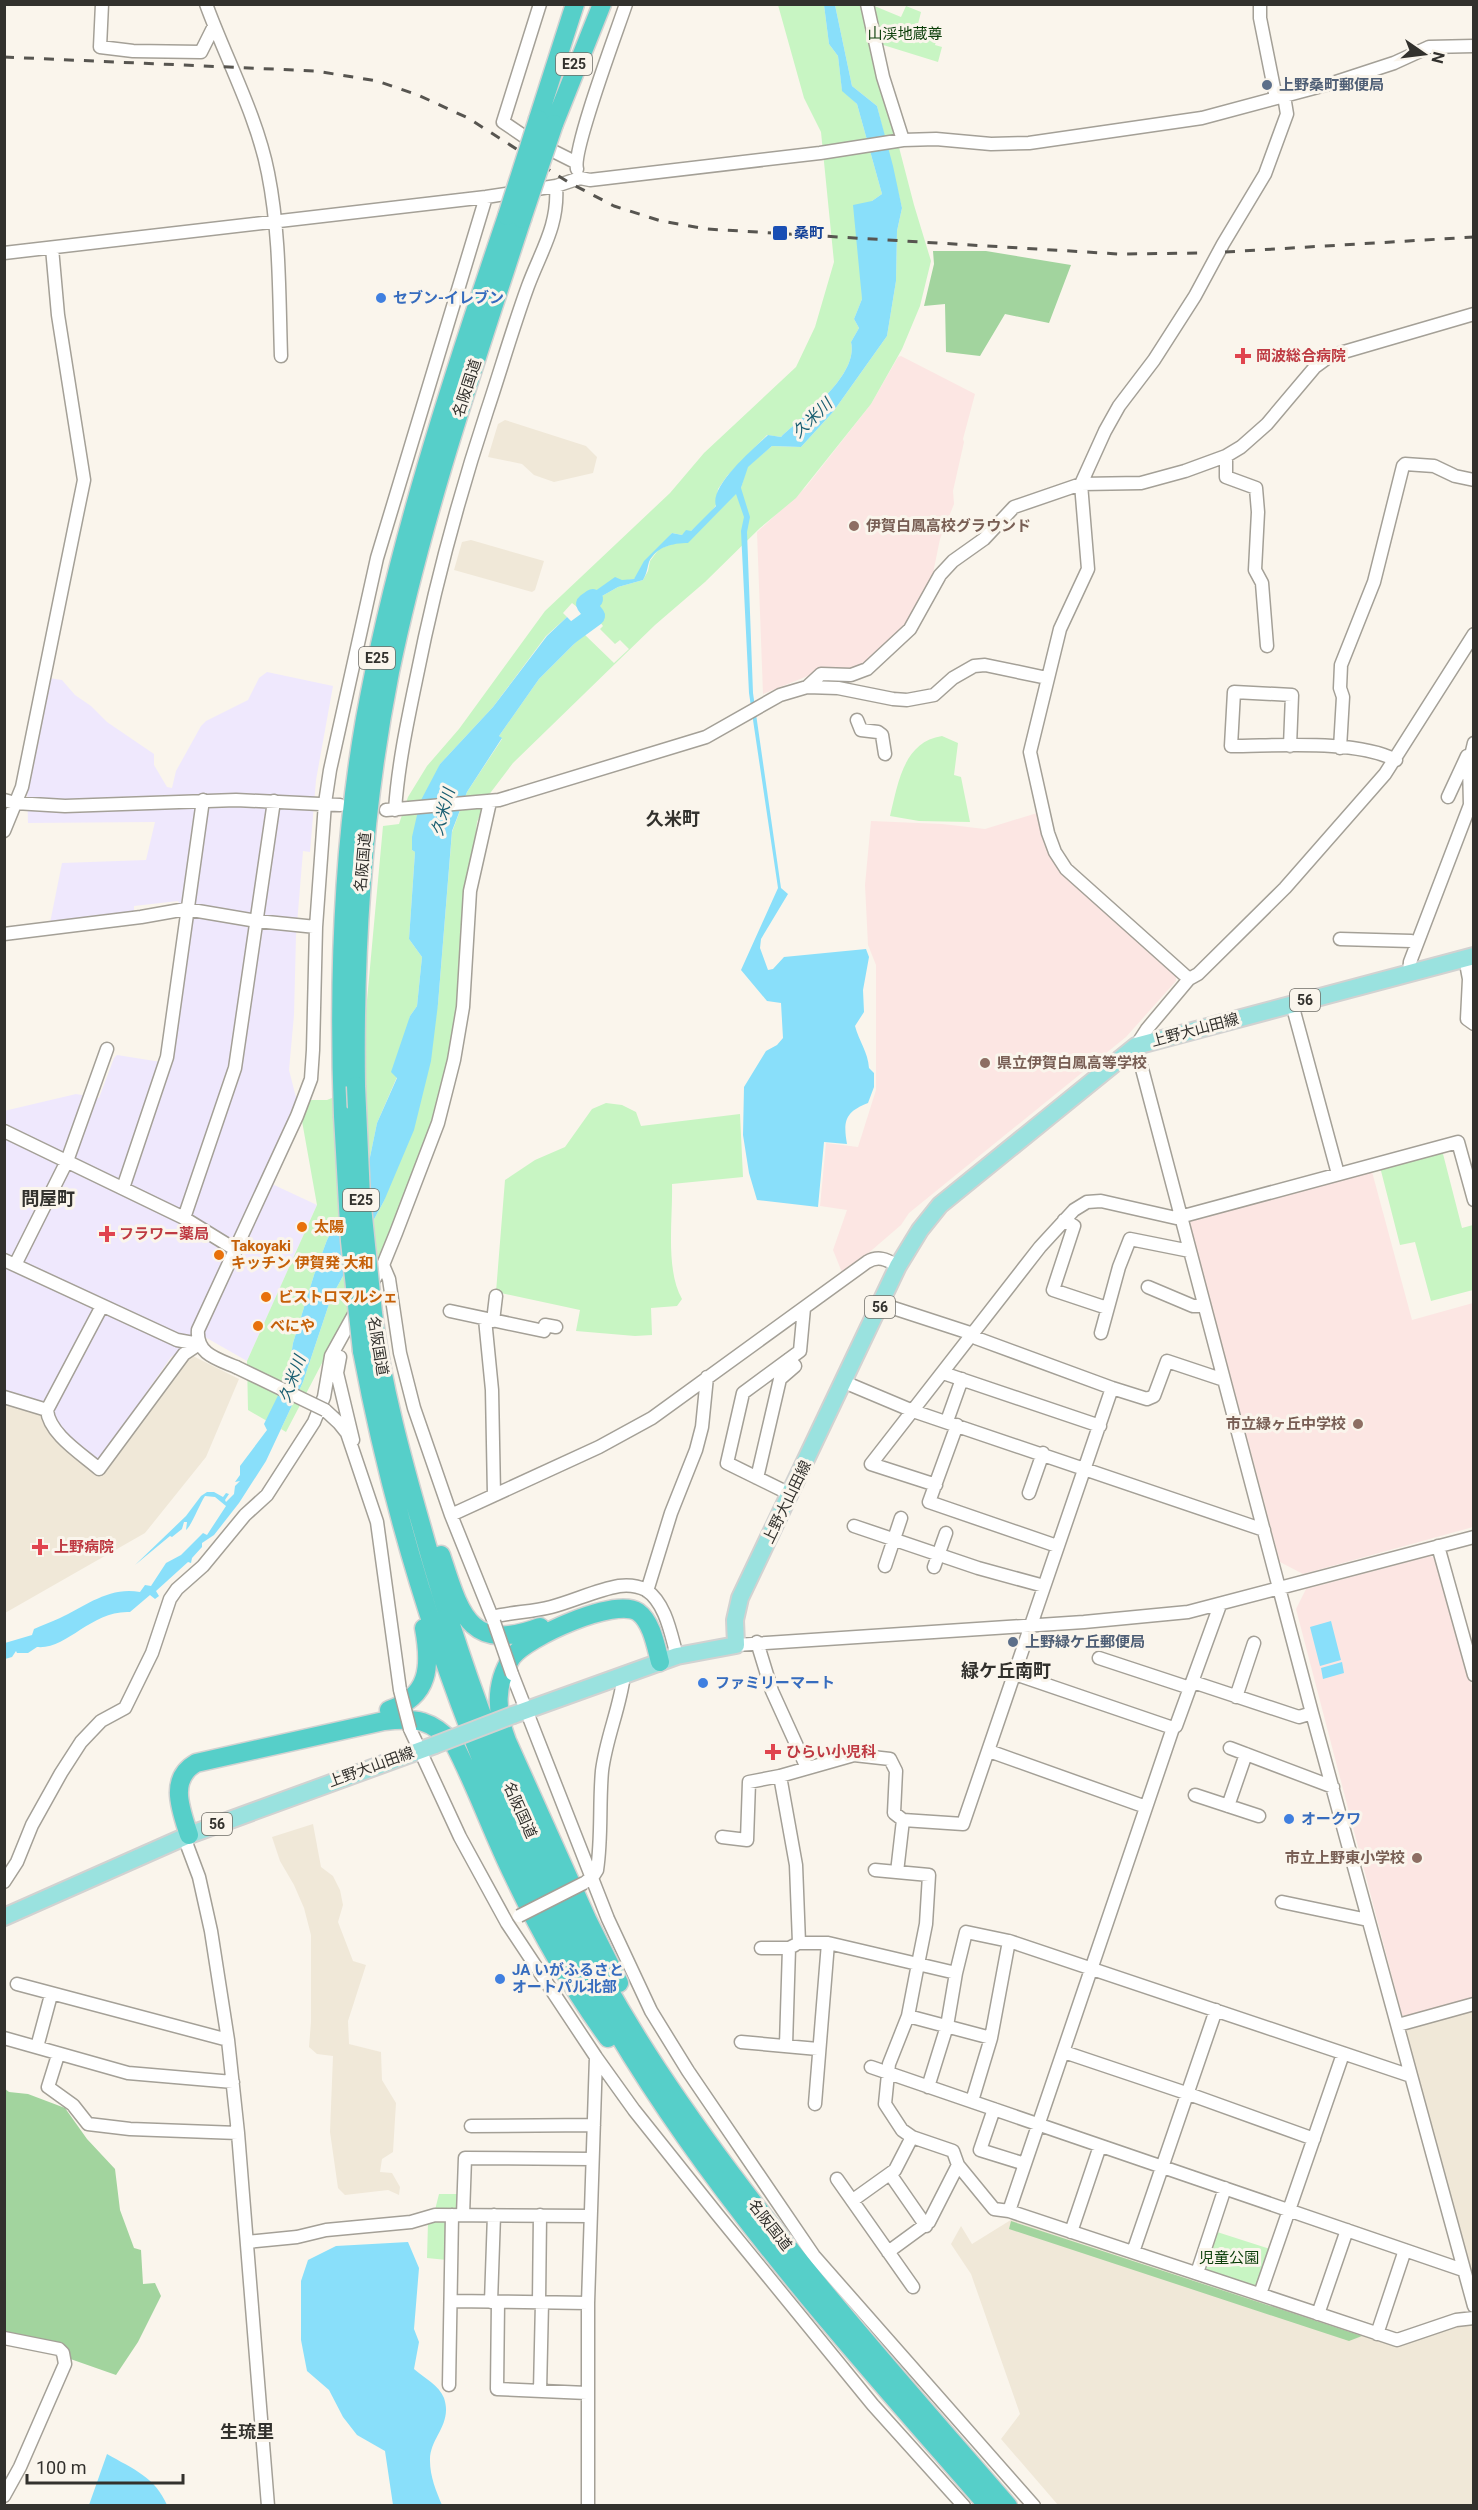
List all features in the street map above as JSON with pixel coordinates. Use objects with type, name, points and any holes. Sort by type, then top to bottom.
[{"type":"highway","points":[[546,122],[567,4]]},
{"type":"highway","name":"名阪国道","points":[[546,122],[575,4]]},
{"type":"highway","name":"名阪国道","points":[[593,4],[546,122],[514,218],[419,551],[390,671],[372,780],[361,885],[356,988],[356,1086],[361,1197],[372,1313],[384,1382],[419,1519],[458,1649],[479,1709],[531,1837],[582,1940],[624,2015],[699,2129],[771,2226],[815,2282],[1008,2505]]},
{"type":"highway","points":[[546,122],[602,4]]},
{"type":"highway","name":"名阪国道","points":[[514,218],[454,375],[404,546],[388,607],[365,721],[350,831],[342,928],[340,1032],[343,1116],[350,1241],[362,1351],[371,1400],[426,1603],[456,1691],[494,1790],[527,1864],[580,1967],[645,2077],[720,2186],[804,2292],[988,2505]]},
{"type":"highway","points":[[384,1382],[457,1602],[473,1625],[491,1635],[517,1635],[603,1602],[620,1598],[632,1599],[647,1607],[654,1615],[669,1659]]},
{"type":"highway","points":[[186,1836],[173,1815],[167,1790],[172,1768],[182,1759],[213,1749],[382,1713],[409,1701],[422,1685],[429,1662],[428,1650],[374,1428],[371,1400]]},
{"type":"highway","points":[[669,1659],[654,1640],[644,1618],[639,1613],[626,1608],[607,1610],[571,1623],[520,1648],[501,1680],[498,1715],[507,1741],[587,1919],[635,2013],[689,2103],[771,2226]]},
{"type":"highway","points":[[186,1836],[181,1812],[179,1783],[186,1770],[196,1763],[384,1721],[415,1720],[435,1726],[450,1739],[458,1750],[513,1876],[566,1974],[629,2066],[685,2137]]},
{"type":"main road","name":"上野大山田線","points":[[4,1917],[186,1836],[669,1659],[736,1645],[735,1620],[740,1598],[898,1266],[920,1230],[940,1205],[1136,1046],[1469,957]]},
{"type":"street","points":[[102,4],[100,47],[132,51],[201,52],[214,26]]},
{"type":"street","points":[[206,4],[252,122],[268,171],[276,222],[281,356]]},
{"type":"street","points":[[540,4],[503,122],[525,137],[575,162]]},
{"type":"street","points":[[580,178],[575,162],[626,4]]},
{"type":"street","points":[[867,4],[899,141]]},
{"type":"street","points":[[1189,979],[1066,869],[1055,852],[1048,833],[1030,752],[1060,630],[1088,569],[1081,484],[1119,406],[1154,360],[1195,296],[1265,174],[1287,114],[1280,97],[1260,18],[1260,4]]},
{"type":"street","points":[[4,253],[486,197],[556,186],[580,178],[590,180],[820,153],[899,141],[936,139],[991,144],[1029,143],[1202,118],[1394,63],[1429,47],[1473,46]]},
{"type":"street","points":[[556,186],[557,211],[554,223],[529,286],[500,373],[440,569],[403,745],[394,810],[486,803],[706,737],[780,695],[807,687],[838,688],[907,700],[934,695],[953,678],[974,666],[985,665],[1047,678]]},
{"type":"street","points":[[486,197],[377,558],[343,707],[326,803],[316,927],[314,1050],[311,1078],[297,1116],[236,1250],[200,1322],[197,1336],[199,1344],[208,1355],[325,1410],[347,1433],[377,1522],[400,1690],[410,1729],[427,1747],[460,1837],[507,1923],[634,2110],[873,2405],[964,2505]]},
{"type":"street","points":[[4,831],[10,802],[22,787],[84,480],[58,315],[52,248]]},
{"type":"street","points":[[807,687],[821,674],[850,675],[867,669],[910,629],[940,575],[952,561],[984,539],[1014,507],[1081,484],[1141,483],[1226,456],[1241,447],[1267,424],[1316,367],[1330,356],[1473,314]]},
{"type":"street","points":[[1226,456],[1226,477],[1256,488],[1258,512],[1255,570],[1262,583],[1267,646]]},
{"type":"street","points":[[1340,748],[1343,697],[1340,688],[1341,666],[1374,582],[1403,466],[1405,464],[1434,466],[1455,476],[1473,480]]},
{"type":"street","points":[[1473,634],[1396,760],[1349,818],[1285,888],[1198,974],[1189,979],[1147,1029],[1136,1046],[1281,1587],[1312,1713],[1334,1787],[1473,2306]]},
{"type":"street","points":[[1290,746],[1292,695],[1234,693],[1231,746],[1340,748],[1382,753],[1396,760]]},
{"type":"street","points":[[857,720],[861,730],[878,732],[882,735],[885,754]]},
{"type":"street","points":[[1448,797],[1472,746]]},
{"type":"street","points":[[1409,973],[1416,944],[1472,806],[1468,764],[1472,746]]},
{"type":"street","points":[[10,802],[106,806],[202,800],[340,805]]},
{"type":"street","points":[[123,1188],[167,1057],[202,800]]},
{"type":"street","points":[[184,1218],[235,1068],[274,801]]},
{"type":"street","points":[[4,1882],[26,1844],[32,1825],[81,1742],[102,1722],[125,1708],[152,1653],[170,1599],[177,1589],[203,1566],[245,1515],[267,1495],[314,1422],[324,1397],[332,1356],[383,1265],[438,1123],[454,1060],[462,1007],[470,891],[486,803]]},
{"type":"street","points":[[4,934],[141,917],[186,909],[257,921],[316,927]]},
{"type":"street","points":[[1340,939],[1411,941],[1416,944]]},
{"type":"street","points":[[1469,957],[1467,1019],[1473,1024]]},
{"type":"street","points":[[1292,1004],[1338,1174]]},
{"type":"street","points":[[107,1050],[67,1161],[10,1262],[177,1340],[199,1344]]},
{"type":"street","points":[[4,1131],[184,1218],[236,1250]]},
{"type":"street","points":[[936,1485],[871,1464],[1040,1246],[1074,1210],[1087,1202],[1101,1201],[1176,1218],[1458,1142],[1473,1200]]},
{"type":"street","points":[[1064,1220],[1074,1226],[1053,1290],[1107,1308]]},
{"type":"street","points":[[1101,1333],[1130,1239],[1190,1251]]},
{"type":"street","points":[[451,1515],[626,1433],[661,1411],[874,1258],[884,1259],[898,1266]]},
{"type":"street","points":[[383,1265],[389,1279],[400,1353],[414,1408],[451,1515],[512,1674],[520,1713],[575,1839],[588,1880],[651,2011],[688,2071],[814,2256],[1034,2505]]},
{"type":"street","points":[[1148,1287],[1193,1306],[1204,1306]]},
{"type":"street","points":[[494,1495],[489,1320],[496,1296]]},
{"type":"street","points":[[881,1304],[973,1334],[976,1338],[1147,1399],[1154,1396],[1167,1361],[1224,1380]]},
{"type":"street","points":[[102,1306],[47,1410],[48,1420],[57,1431],[99,1469],[183,1354],[199,1344]]},
{"type":"street","points":[[790,1494],[728,1464],[743,1394],[800,1351],[804,1308]]},
{"type":"street","points":[[450,1311],[544,1331],[545,1325],[556,1327]]},
{"type":"street","points":[[347,1327],[337,1373],[350,1419],[355,1454]]},
{"type":"street","points":[[757,1478],[780,1379],[795,1366],[789,1359]]},
{"type":"street","points":[[943,1373],[1100,1426]]},
{"type":"street","points":[[647,1591],[671,1513],[696,1450],[702,1426],[707,1377]]},
{"type":"street","points":[[962,1379],[936,1485],[929,1503],[1057,1546]]},
{"type":"street","points":[[844,1382],[913,1411],[1043,1453],[1264,1530]]},
{"type":"street","points":[[722,1838],[747,1840],[749,1782],[780,1776],[854,1755],[890,1759],[896,1771],[894,1813],[903,1820],[963,1824],[1112,1388]]},
{"type":"street","points":[[4,1397],[47,1410]]},
{"type":"street","points":[[1029,1493],[1043,1453]]},
{"type":"street","points":[[885,1566],[901,1518]]},
{"type":"street","points":[[854,1526],[1044,1586]]},
{"type":"street","points":[[934,1567],[946,1533]]},
{"type":"street","points":[[736,1645],[757,1642],[915,1637],[1176,1613],[1220,1605],[1473,1537]]},
{"type":"street","points":[[1438,1546],[1473,1675]]},
{"type":"street","points":[[493,1620],[508,1613],[539,1610],[618,1586],[629,1586],[647,1591],[656,1600],[664,1614],[669,1659]]},
{"type":"street","points":[[1009,2211],[1173,1728],[1176,1726],[1192,1685],[1220,1605]]},
{"type":"street","points":[[757,1642],[772,1691],[807,1768]]},
{"type":"street","points":[[1236,1697],[1254,1643]]},
{"type":"street","points":[[1099,1658],[1299,1717],[1312,1713]]},
{"type":"street","points":[[1015,1674],[1173,1728]]},
{"type":"street","points":[[507,1923],[588,1880],[597,1870],[602,1772],[606,1749],[621,1699],[624,1675]]},
{"type":"street","points":[[1230,1748],[1334,1787]]},
{"type":"street","points":[[989,1752],[1146,1807]]},
{"type":"street","points":[[1228,1806],[1246,1754]]},
{"type":"street","points":[[780,1776],[796,1865],[794,1945],[786,2045]]},
{"type":"street","points":[[1195,1795],[1259,1816]]},
{"type":"street","points":[[897,1872],[903,1820]]},
{"type":"street","points":[[186,1836],[199,1876],[211,1931],[228,2040],[238,2133],[268,2505]]},
{"type":"street","points":[[875,1870],[928,1875],[926,1924],[908,2016],[892,2054],[885,2104],[902,2130],[912,2137],[953,2151],[958,2165],[994,2209],[1009,2211],[1397,2340],[1456,2320],[1473,2318]]},
{"type":"street","points":[[1282,1902],[1368,1920]]},
{"type":"street","points":[[928,2087],[947,2026],[966,1932],[1009,1941],[1411,2076]]},
{"type":"street","points":[[972,2101],[991,2038],[1009,1941]]},
{"type":"street","points":[[815,2104],[828,1943]]},
{"type":"street","points":[[760,1948],[828,1943],[956,1973]]},
{"type":"street","points":[[17,1984],[51,1995],[228,2040]]},
{"type":"street","points":[[37,2047],[51,1995]]},
{"type":"street","points":[[1398,2025],[1473,2004]]},
{"type":"street","points":[[1133,2252],[1216,2010]]},
{"type":"street","points":[[908,2016],[991,2038]]},
{"type":"street","points":[[4,2038],[128,2073],[233,2082]]},
{"type":"street","points":[[741,2042],[818,2049]]},
{"type":"street","points":[[1064,2052],[1186,2092],[1314,2139]]},
{"type":"street","points":[[1260,2294],[1343,2054]]},
{"type":"street","points":[[58,2055],[48,2087],[73,2105],[88,2124],[238,2133]]},
{"type":"street","points":[[588,2505],[586,2393],[596,2057]]},
{"type":"street","points":[[871,2067],[1463,2270]]},
{"type":"street","points":[[994,2109],[980,2150],[1025,2164]]},
{"type":"street","points":[[471,2126],[594,2125]]},
{"type":"street","points":[[853,2200],[895,2170],[912,2137]]},
{"type":"street","points":[[1071,2232],[1100,2145]]},
{"type":"street","points":[[449,2385],[457,2215],[465,2158],[592,2159]]},
{"type":"street","points":[[888,2252],[926,2226],[958,2165]]},
{"type":"street","points":[[890,2174],[926,2226]]},
{"type":"street","points":[[837,2179],[914,2287]]},
{"type":"street","points":[[1197,2273],[1225,2188]]},
{"type":"street","points":[[247,2242],[297,2237],[326,2230],[411,2222],[435,2215],[590,2216]]},
{"type":"street","points":[[494,2215],[497,2389],[586,2393]]},
{"type":"street","points":[[540,2215],[540,2391]]},
{"type":"street","points":[[1318,2314],[1347,2230]]},
{"type":"street","points":[[1377,2334],[1405,2250]]},
{"type":"street","points":[[452,2301],[588,2303]]},
{"type":"street","points":[[4,2338],[59,2349],[65,2359],[65,2364],[4,2496]]},
{"type":"shaded area","name":"伊賀白鳳高校グラウンド","points":[[901,356],[975,394],[953,491],[954,504],[940,539],[931,583],[911,620],[864,665],[848,670],[825,669],[763,694],[757,532],[805,488],[871,404],[898,357]]},
{"type":"shaded area","points":[[505,420],[586,446],[597,457],[593,473],[554,482],[534,475],[522,464],[488,457],[498,424]]},
{"type":"shaded area","points":[[471,540],[544,561],[535,590],[532,592],[454,570],[462,542]]},
{"type":"shaded area","points":[[267,672],[333,686],[316,780],[310,852],[303,851],[296,936],[294,1015],[289,1070],[302,1121],[272,1184],[317,1205],[247,1361],[205,1337],[171,1357],[98,1462],[56,1425],[5,1392],[4,1111],[76,1094],[99,1098],[117,1055],[161,1062],[190,924],[178,901],[134,906],[134,913],[50,923],[62,863],[146,860],[155,822],[28,823],[27,785],[49,678],[62,680],[75,695],[91,706],[107,722],[154,754],[154,765],[167,787],[172,788],[176,771],[201,726],[206,721],[248,700],[259,678]]},
{"type":"shaded area","name":"県立伊賀白鳳高等学校","points":[[1037,813],[1044,844],[1055,863],[1100,908],[1176,975],[1176,981],[1126,1037],[909,1213],[901,1225],[843,1275],[833,1250],[847,1210],[820,1206],[826,1143],[858,1147],[876,1090],[876,965],[868,945],[865,885],[871,821],[942,824],[985,829]]},
{"type":"shaded area","name":"市立緑ヶ丘中学校","points":[[1371,1168],[1412,1320],[1473,1303],[1473,1527],[1303,1574],[1280,1562],[1190,1224],[1193,1216]]},
{"type":"shaded area","points":[[189,1354],[239,1379],[206,1457],[145,1533],[5,1613],[4,1400],[44,1415],[43,1420],[47,1425],[100,1477],[182,1358]]},
{"type":"shaded area","name":"市立上野東小学校","points":[[1430,1556],[1437,1559],[1473,1690],[1473,1999],[1408,2017],[1402,2015],[1296,1609],[1306,1589]]},
{"type":"shaded area","points":[[313,1824],[321,1867],[333,1876],[340,1890],[343,1905],[338,1922],[353,1961],[366,1965],[348,2021],[349,2044],[381,2052],[382,2080],[396,2103],[393,2152],[382,2159],[380,2172],[392,2173],[400,2187],[399,2195],[388,2190],[345,2195],[338,2188],[330,2132],[333,2056],[317,2054],[309,2047],[311,1935],[304,1908],[280,1861],[272,1837]]},
{"type":"shaded area","points":[[1473,2010],[1473,2285],[1405,2029]]},
{"type":"shaded area","points":[[1014,2218],[1397,2344],[1472,2322],[1474,2329],[1473,2505],[1058,2505],[1001,2439],[1020,2414],[971,2274],[951,2244],[961,2226],[972,2244]]},
{"type":"green space","points":[[778,5],[824,5],[829,44],[838,56],[842,90],[857,104],[882,194],[872,201],[861,271],[862,299],[854,319],[859,328],[851,342],[851,355],[847,368],[827,394],[781,437],[767,435],[727,476],[718,489],[716,505],[709,515],[691,531],[682,535],[672,533],[634,579],[603,588],[577,607],[572,603],[563,613],[567,617],[546,636],[493,707],[440,764],[412,850],[415,852],[409,939],[422,957],[417,1006],[410,1016],[397,1077],[377,1123],[370,1157],[327,1240],[293,1343],[288,1375],[267,1421],[248,1410],[247,1361],[317,1205],[302,1121],[310,1100],[327,1100],[359,1087],[383,826],[399,824],[408,797],[427,766],[459,729],[545,611],[670,493],[704,453],[796,367],[815,327],[834,262],[821,132],[804,98]]},
{"type":"green space","points":[[835,5],[862,5],[914,205],[931,261],[920,306],[902,349],[871,404],[796,498],[760,528],[705,582],[655,625],[513,763],[488,796],[477,822],[458,1000],[448,1062],[434,1122],[379,1259],[286,1432],[281,1429],[303,1382],[331,1298],[384,1201],[438,1004],[452,832],[467,792],[502,739],[499,736],[539,679],[584,634],[614,663],[629,649],[620,640],[615,644],[600,629],[603,626],[595,616],[595,600],[618,587],[643,580],[650,561],[659,549],[675,543],[709,521],[741,488],[747,467],[772,446],[801,447],[833,412],[887,336],[896,281],[897,231],[902,208],[877,106],[852,86]]},
{"type":"green space","name":"山渓地蔵尊","points":[[872,5],[901,17],[906,6],[921,12],[918,24],[939,31],[935,45],[942,47],[938,62],[880,44]]},
{"type":"green space","points":[[933,251],[986,251],[1071,265],[1049,323],[1005,314],[980,356],[946,352],[945,304],[924,306],[934,264]]},
{"type":"green space","points":[[942,736],[958,743],[954,775],[961,777],[970,822],[919,821],[890,816],[904,766],[919,747],[929,740]]},
{"type":"green space","points":[[606,1103],[622,1105],[636,1112],[641,1126],[740,1114],[743,1177],[672,1184],[673,1273],[682,1299],[677,1306],[651,1308],[652,1335],[635,1336],[576,1331],[580,1310],[496,1292],[505,1180],[535,1160],[565,1147],[592,1109]]},
{"type":"green space","points":[[1442,1150],[1462,1228],[1473,1225],[1473,1290],[1431,1301],[1415,1242],[1400,1245],[1380,1167]]},
{"type":"green space","points":[[4,2088],[9,2092],[28,2094],[65,2108],[87,2139],[115,2169],[120,2210],[134,2248],[141,2250],[143,2284],[155,2283],[161,2296],[138,2342],[116,2375],[5,2336]]},
{"type":"green space","points":[[439,2194],[460,2194],[459,2206],[456,2210],[435,2210]]},
{"type":"green space","points":[[446,2220],[447,2260],[427,2258],[428,2222]]},
{"type":"green space","points":[[1011,2221],[1362,2336],[1349,2341],[1009,2229]]},
{"type":"green space","name":"児童公園","points":[[1214,2231],[1270,2249],[1258,2286],[1253,2287],[1205,2272],[1203,2268]]},
{"type":"water","points":[[824,5],[835,5],[852,86],[877,106],[902,208],[897,231],[896,281],[887,336],[833,412],[801,447],[772,446],[748,467],[741,488],[750,517],[747,532],[753,693],[781,888],[788,894],[761,939],[760,948],[768,970],[773,969],[784,957],[866,949],[869,957],[863,990],[864,1012],[855,1026],[869,1068],[874,1073],[874,1087],[868,1103],[854,1110],[847,1118],[845,1129],[847,1144],[824,1142],[818,1207],[757,1200],[749,1173],[743,1135],[744,1087],[766,1051],[777,1045],[783,1038],[781,1003],[767,1001],[741,970],[778,888],[749,693],[741,531],[744,517],[736,494],[688,543],[660,549],[649,562],[643,580],[618,587],[595,600],[595,616],[590,620],[577,607],[615,577],[622,580],[634,579],[644,561],[672,533],[682,535],[686,530],[691,531],[716,506],[719,488],[734,468],[768,435],[781,437],[815,407],[847,368],[851,355],[851,342],[859,328],[854,319],[862,299],[853,205],[872,201],[882,194],[857,104],[842,91],[838,56],[829,44]]},
{"type":"water","points":[[567,617],[584,634],[539,679],[499,736],[502,738],[467,792],[452,831],[431,1061],[414,1130],[384,1201],[331,1298],[303,1382],[266,1461],[239,1503],[214,1535],[202,1543],[202,1547],[192,1558],[191,1563],[188,1562],[156,1591],[159,1596],[155,1599],[150,1595],[130,1612],[103,1617],[59,1643],[37,1647],[28,1653],[17,1653],[16,1651],[12,1657],[5,1659],[5,1643],[32,1635],[34,1629],[108,1594],[140,1592],[145,1585],[151,1586],[166,1563],[181,1555],[203,1533],[207,1535],[226,1506],[215,1497],[205,1496],[186,1530],[187,1522],[184,1522],[182,1529],[135,1565],[186,1516],[201,1496],[207,1492],[214,1492],[223,1497],[226,1493],[229,1494],[226,1502],[234,1494],[235,1486],[240,1481],[235,1482],[240,1475],[240,1466],[267,1430],[264,1424],[288,1375],[293,1343],[327,1240],[370,1157],[377,1123],[397,1078],[391,1072],[410,1016],[417,1006],[422,957],[409,939],[415,852],[412,850],[412,837],[420,802],[440,764],[493,707],[547,636]]},
{"type":"water","points":[[1331,1621],[1341,1660],[1320,1666],[1310,1627]]},
{"type":"water","points":[[1342,1662],[1344,1673],[1323,1679],[1321,1668]]},
{"type":"water","points":[[408,2242],[419,2268],[414,2329],[419,2342],[414,2369],[439,2389],[446,2408],[430,2461],[432,2478],[442,2505],[393,2505],[385,2451],[357,2435],[343,2417],[329,2390],[307,2371],[301,2340],[301,2281],[308,2260],[336,2246]]},
{"type":"water","points":[[107,2454],[150,2481],[167,2505],[89,2505]]},
{"type":"waterway","name":"久米川","points":[[558,643],[595,616],[586,604],[593,599]]},
{"type":"railway","points":[[4,57],[316,71],[377,81],[418,95],[468,118],[568,182],[614,206],[661,221],[707,229],[1119,254],[1204,253]]},
{"type":"railway","points":[[1225,252],[1474,237]]},
{"type":"place","name":"上野桑町郵便局","points":[[1267,85]]},
{"type":"place","name":"桑町","points":[[780,233]]},
{"type":"place","name":"セブン-イレブン","points":[[381,298]]},
{"type":"place","name":"岡波総合病院","points":[[1243,356]]},
{"type":"place","name":"伊賀白鳳高校グラウンド","points":[[854,526]]},
{"type":"place","name":"県立伊賀白鳳高等学校","points":[[985,1063]]},
{"type":"place","name":"太陽","points":[[302,1227]]},
{"type":"place","name":"フラワー薬局","points":[[107,1234]]},
{"type":"place","name":"Takoyaki キッチン 伊賀発 大和","points":[[219,1255]]},
{"type":"place","name":"ビストロマルシェ","points":[[266,1297]]},
{"type":"place","name":"べにや","points":[[258,1326]]},
{"type":"place","name":"市立緑ヶ丘中学校","points":[[1358,1424]]},
{"type":"place","name":"上野病院","points":[[40,1547]]},
{"type":"place","name":"上野緑ケ丘郵便局","points":[[1013,1642]]},
{"type":"place","name":"ファミリーマート","points":[[703,1683]]},
{"type":"place","name":"ひらい小児科","points":[[773,1752]]},
{"type":"place","name":"オークワ","points":[[1289,1819]]},
{"type":"place","name":"市立上野東小学校","points":[[1417,1858]]},
{"type":"place","name":"JA いがふるさと オートパル北部","points":[[500,1979]]},
{"type":"district","name":"久米町","points":[[673,818]]},
{"type":"district","name":"問屋町","points":[[48,1198]]},
{"type":"district","name":"緑ケ丘南町","points":[[1006,1670]]},
{"type":"district","name":"生琉里","points":[[247,2431]]}]
